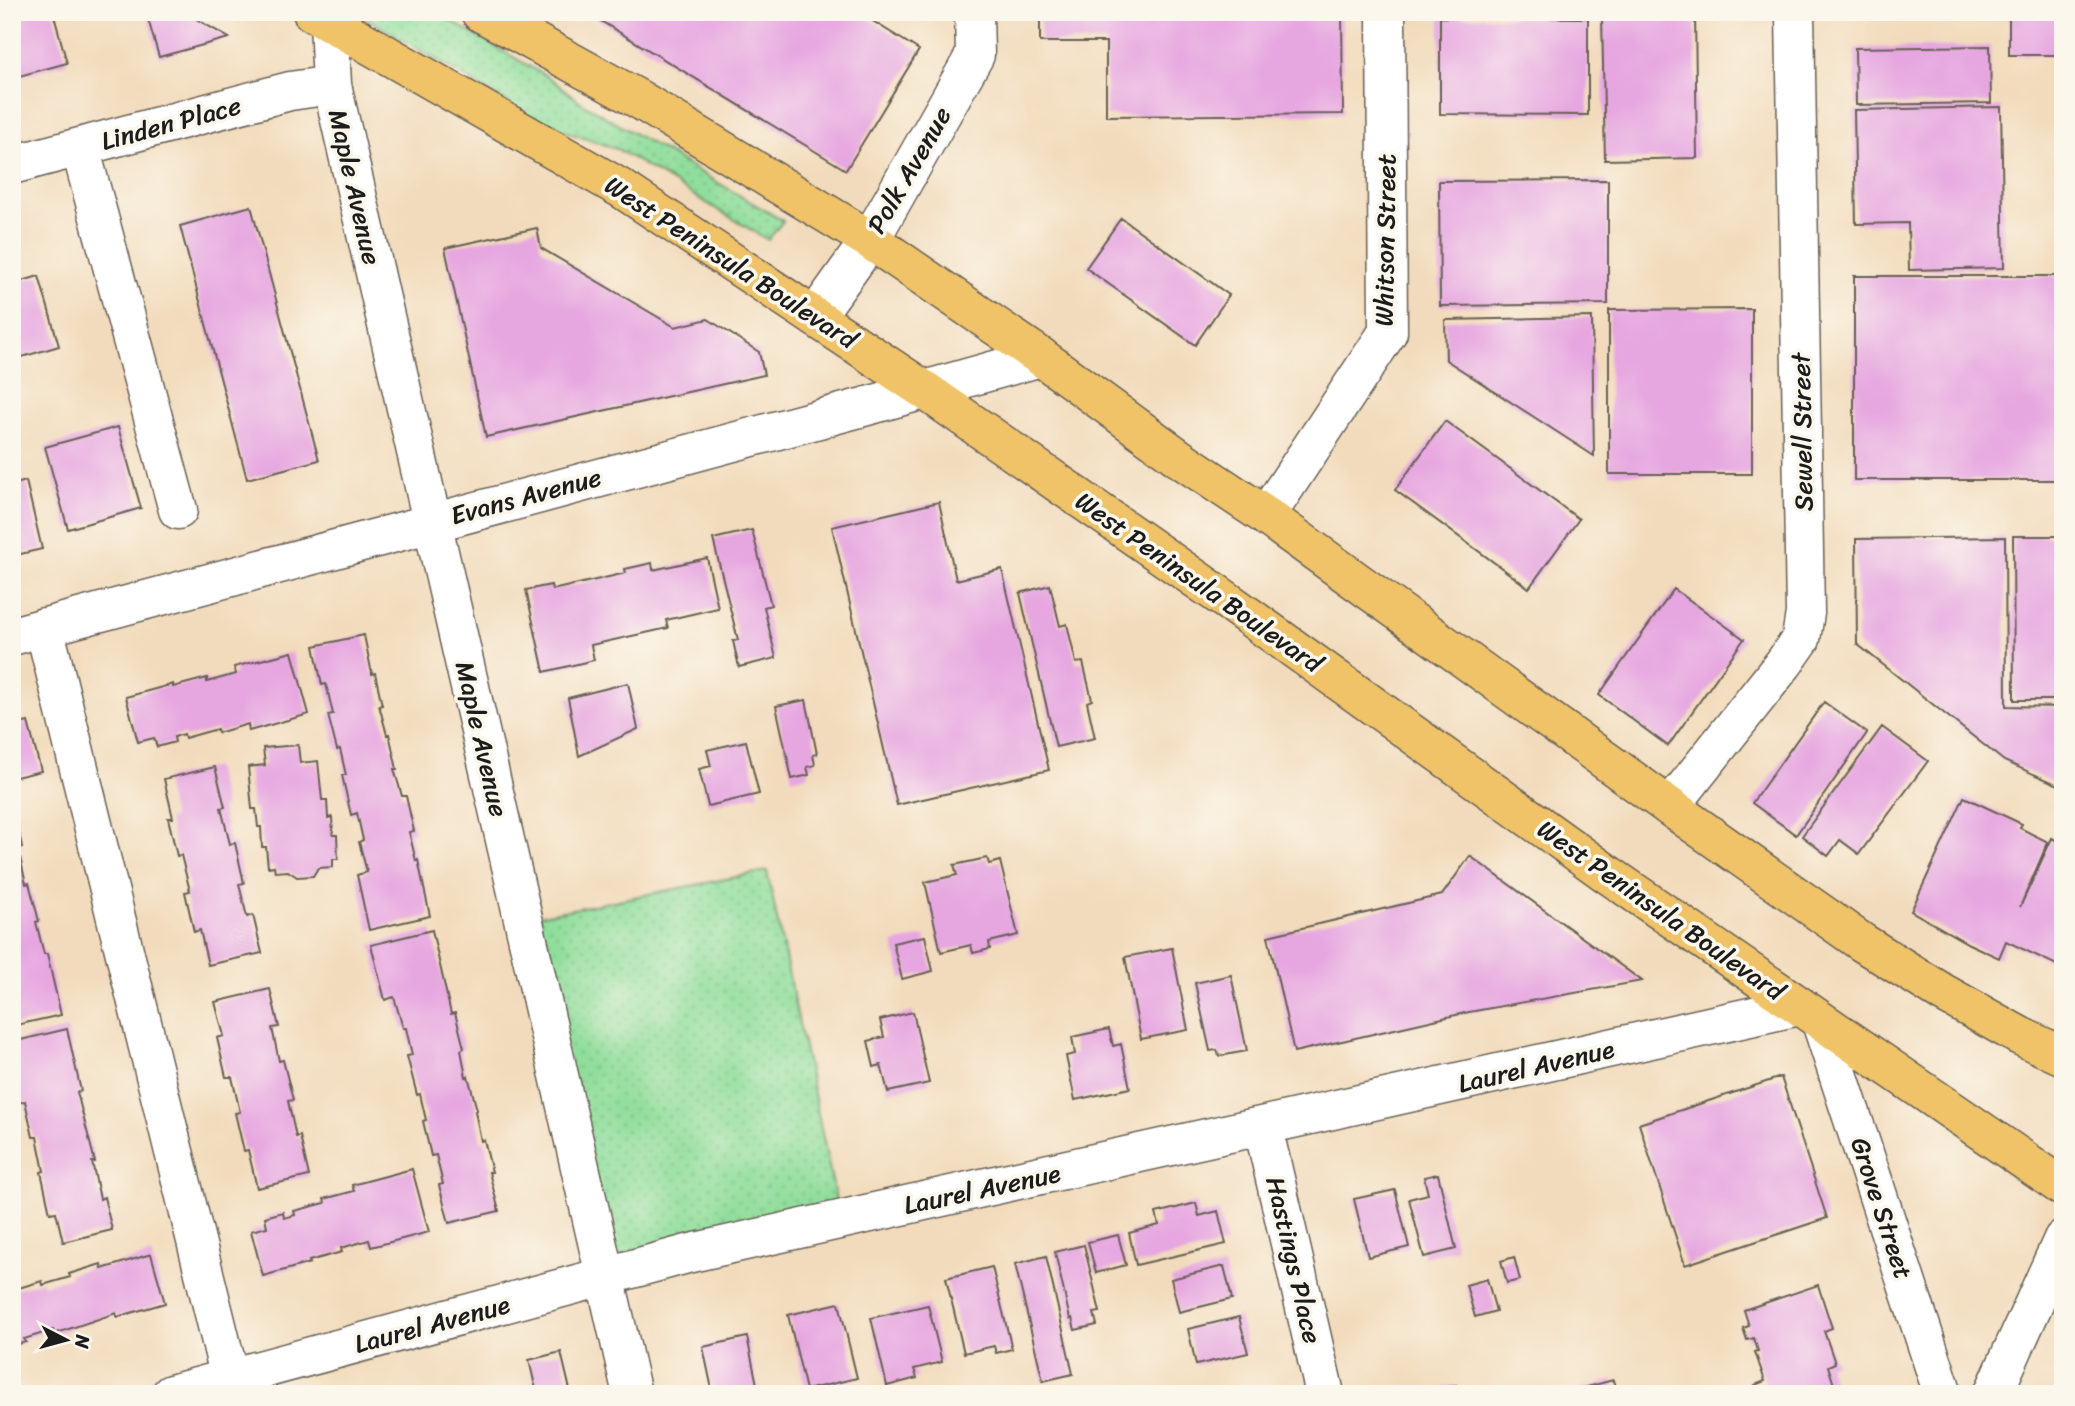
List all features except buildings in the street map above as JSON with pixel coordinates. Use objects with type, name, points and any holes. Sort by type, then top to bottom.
[{"type":"main road","points":[[480,12],[639,100],[870,240],[1041,357],[1179,458],[1266,516],[1863,943],[1943,993],[2020,1036],[2063,1056]]},
{"type":"main road","name":"West Peninsula Boulevard","points":[[321,17],[622,189],[923,389],[1226,600],[1606,873],[2063,1187]]},
{"type":"street","name":"Polk Avenue","points":[[815,317],[870,240],[975,55],[974,12]]},
{"type":"street","name":"Whitson Street","points":[[1266,516],[1388,332],[1386,12]]},
{"type":"street","name":"Sewell Street","points":[[1670,807],[1801,639],[1805,613],[1795,12]]},
{"type":"street","name":"Maple Avenue","points":[[321,17],[332,85],[632,1394]]},
{"type":"street","name":"Linden Place","points":[[12,165],[290,91],[332,85]]},
{"type":"street","points":[[80,147],[178,510]]},
{"type":"street","name":"Evans Avenue","points":[[28,631],[1041,357]]},
{"type":"street","points":[[28,631],[230,1378]]},
{"type":"street","name":"Laurel Avenue","points":[[171,1394],[691,1253],[1263,1127],[1810,1014]]},
{"type":"street","name":"Grove Street","points":[[1810,1014],[1943,1394]]},
{"type":"street","name":"Hastings Place","points":[[1263,1127],[1325,1394]]},
{"type":"street","points":[[1993,1394],[2063,1239]]},
{"type":"green space","points":[[357,12],[435,12],[548,77],[582,103],[783,221],[768,240],[617,149],[543,124]]},
{"type":"green space","points":[[767,871],[839,1214],[610,1268],[532,917]]}]
